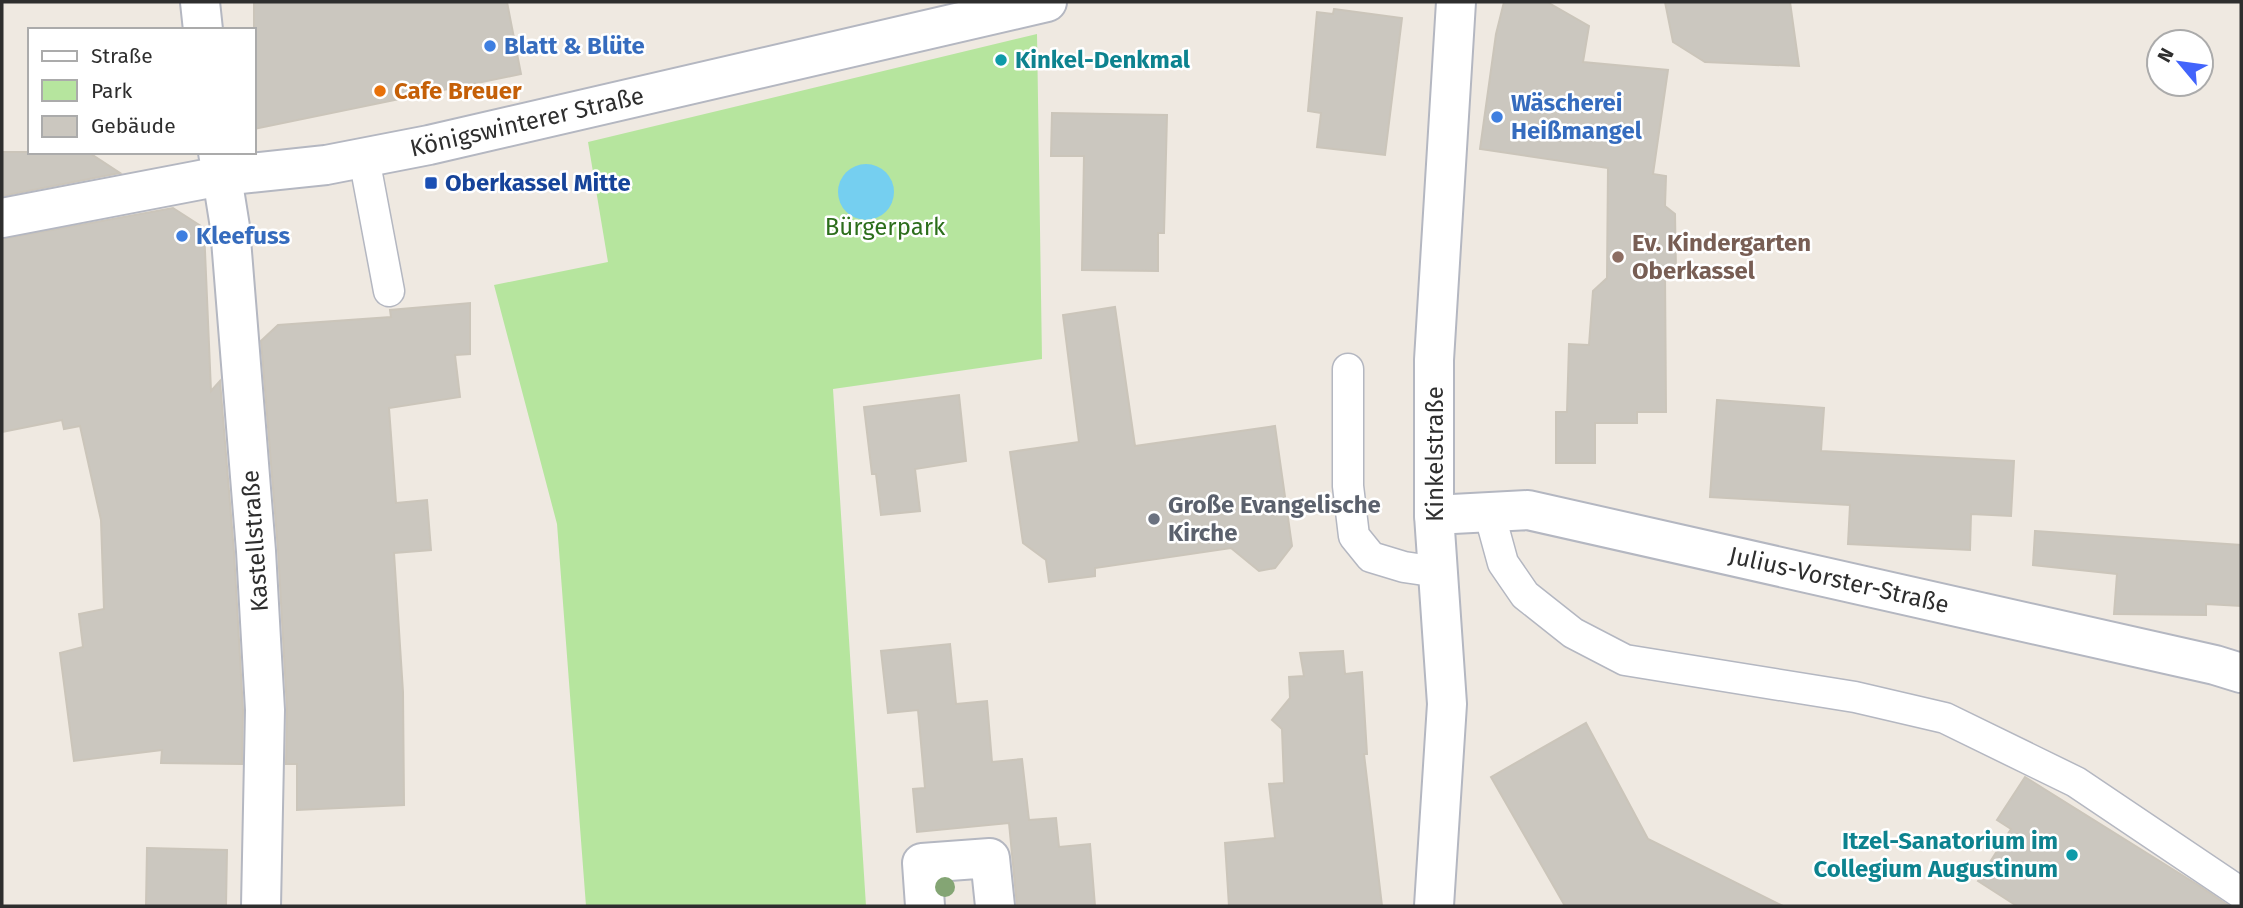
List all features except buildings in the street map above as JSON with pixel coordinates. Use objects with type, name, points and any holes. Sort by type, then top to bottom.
[{"type":"street","points":[[200,2],[203,28]]},
{"type":"street","name":"Königswinterer Straße","points":[[2,218],[219,164],[326,165],[364,158],[696,85],[1047,2]]},
{"type":"street","name":"Kinkelstraße","points":[[1434,906],[1447,704],[1434,514],[1434,360],[1456,2]]},
{"type":"street","name":"Kastellstraße","points":[[219,164],[230,227],[237,307],[264,683],[261,906]]},
{"type":"street","name":"Julius-Vorster-Straße","points":[[1434,514],[1528,510],[2241,673]]},
{"type":"street","points":[[925,906],[922,863],[990,858],[995,906]]},
{"type":"lane","points":[[364,158],[388,291]]},
{"type":"lane","points":[[1348,369],[1348,485],[1354,536],[1371,557],[1404,567],[1438,572]]},
{"type":"lane","points":[[1489,512],[1503,563],[1525,595],[1573,633],[1625,660],[1855,696],[1945,718],[2076,782],[2241,893]]},
{"type":"green space","name":"Bürgerpark","points":[[1037,34],[1042,359],[833,389],[866,906],[586,906],[557,524],[494,285],[608,262],[588,142]]},
{"type":"water","points":[[861,164],[871,164],[886,172],[892,181],[892,203],[886,212],[871,220],[861,220],[843,208],[838,197],[838,187],[850,169]]},
{"type":"place","name":"Blatt & Blüte","points":[[490,46]]},
{"type":"place","name":"Kinkel-Denkmal","points":[[1001,60]]},
{"type":"place","name":"Cafe Breuer","points":[[380,91]]},
{"type":"place","name":"Wäscherei Heißmangel","points":[[1497,117]]},
{"type":"place","name":"Oberkassel Mitte","points":[[431,183]]},
{"type":"place","name":"Kleefuss","points":[[182,236]]},
{"type":"place","name":"Ev. Kindergarten Oberkassel","points":[[1618,257]]},
{"type":"place","name":"Große Evangelische Kirche","points":[[1154,519]]},
{"type":"place","name":"Itzel-Sanatorium im Collegium Augustinum","points":[[2072,855]]}]
